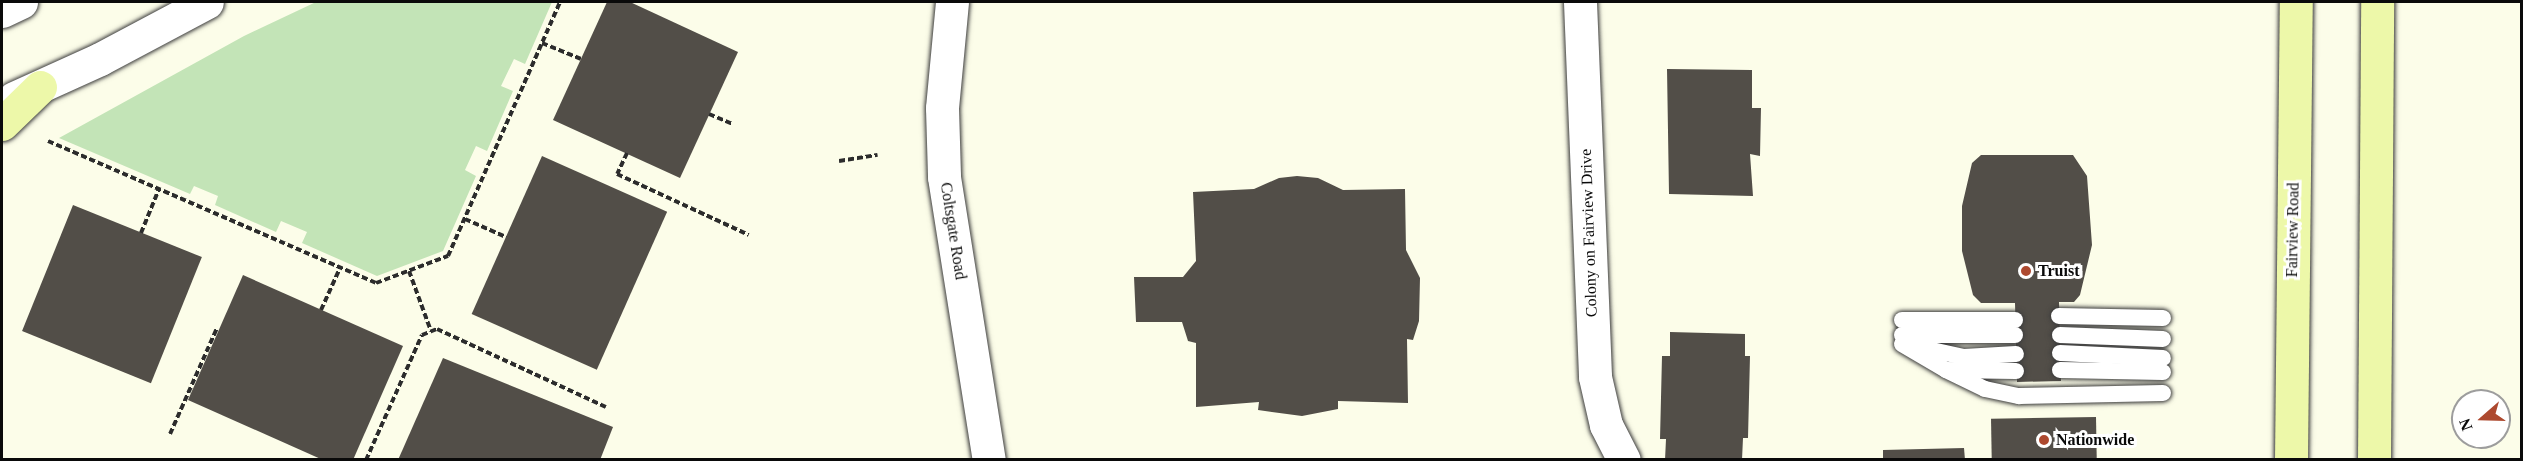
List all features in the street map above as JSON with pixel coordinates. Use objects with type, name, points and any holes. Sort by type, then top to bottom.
[{"type":"main road","name":"Fairview Road","points":[[2291,459],[2296,2]]},
{"type":"main road","points":[[2374,459],[2377,2]]},
{"type":"main road","points":[[2,124],[40,87]]},
{"type":"street","points":[[2,11],[21,2]]},
{"type":"street","points":[[2,104],[207,2]]},
{"type":"street","name":"Coltsgate Road","points":[[952,2],[942,108],[944,177],[989,459]]},
{"type":"street","name":"Colony on Fairview Drive","points":[[1580,2],[1595,377],[1606,425],[1624,459]]},
{"type":"lane","points":[[2060,316],[2163,318]]},
{"type":"lane","points":[[1902,333],[2015,328]]},
{"type":"lane","points":[[1902,333],[1964,357],[2016,354]]},
{"type":"lane","points":[[1902,333],[1946,370],[1985,388],[2019,396],[2163,393]]},
{"type":"lane","points":[[2060,335],[2163,339]]},
{"type":"lane","points":[[2060,362],[2163,365]]},
{"type":"lane","points":[[1946,370],[2016,372]]},
{"type":"path","points":[[48,141],[376,284],[448,256],[560,2]]},
{"type":"path","points":[[542,43],[581,59]]},
{"type":"path","points":[[709,114],[732,124]]},
{"type":"path","points":[[627,153],[618,174],[749,235]]},
{"type":"path","points":[[839,161],[878,155]]},
{"type":"path","points":[[141,232],[159,189]]},
{"type":"path","points":[[465,219],[506,237]]},
{"type":"path","points":[[321,310],[340,268]]},
{"type":"path","points":[[409,271],[430,331]]},
{"type":"path","points":[[170,434],[217,328]]},
{"type":"path","points":[[366,459],[422,334],[437,329],[606,407]]},
{"type":"green space","points":[[316,2],[552,2],[525,64],[514,59],[501,86],[513,91],[487,151],[476,146],[465,170],[476,176],[443,251],[377,276],[302,243],[307,232],[281,221],[276,232],[215,205],[218,196],[194,186],[190,194],[59,138],[244,36]]},
{"type":"building","points":[[607,2],[630,2],[738,52],[680,178],[553,120]]},
{"type":"building","points":[[1667,69],[1752,70],[1752,108],[1761,108],[1760,156],[1750,154],[1753,196],[1669,194]]},
{"type":"building","name":"Truist","points":[[1981,155],[2073,155],[2087,176],[2092,245],[2080,295],[2074,302],[2059,302],[2061,381],[2017,382],[2015,303],[1981,303],[1973,295],[1962,251],[1962,206],[1972,163]]},
{"type":"building","points":[[542,156],[667,212],[597,370],[472,314]]},
{"type":"building","points":[[1297,176],[1318,178],[1343,190],[1405,189],[1406,250],[1420,278],[1419,321],[1413,340],[1407,339],[1408,403],[1338,401],[1338,409],[1302,416],[1258,410],[1259,402],[1196,407],[1196,343],[1188,341],[1182,322],[1136,322],[1134,277],[1183,277],[1196,261],[1193,192],[1254,189],[1279,178]]},
{"type":"building","points":[[73,205],[202,257],[151,383],[22,331]]},
{"type":"building","points":[[243,275],[403,346],[353,460],[323,460],[188,400]]},
{"type":"building","points":[[1670,332],[1745,334],[1745,356],[1750,356],[1748,438],[1743,438],[1742,460],[1665,460],[1666,439],[1660,439],[1662,356],[1670,356]]},
{"type":"building","points":[[443,358],[613,427],[600,460],[398,460]]},
{"type":"building","name":"Nationwide","points":[[2096,417],[2097,460],[1992,460],[1991,419]]},
{"type":"building","points":[[1964,448],[1965,460],[1883,460],[1883,450]]},
{"type":"place","name":"Truist","points":[[2026,271]]},
{"type":"place","name":"Nationwide","points":[[2044,440]]}]
